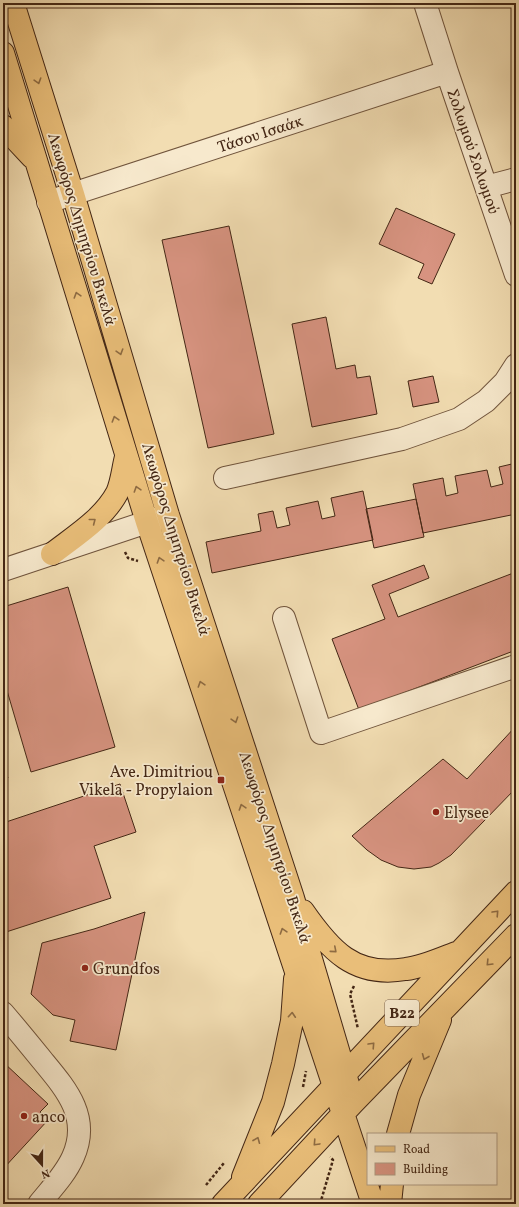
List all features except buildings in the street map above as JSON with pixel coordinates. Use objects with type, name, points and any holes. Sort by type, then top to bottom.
[{"type":"main road","name":"Λεωφόρος Δημητρίου Βικελά","points":[[14,3],[73,194],[168,515],[293,898],[339,1080]]},
{"type":"main road","name":"Λεωφόρος Δημητρίου Βικελά","points":[[3,51],[147,522],[295,968],[339,1080]]},
{"type":"main road","points":[[3,126],[36,162]]},
{"type":"main road","points":[[52,554],[100,516],[109,506],[117,492],[126,457]]},
{"type":"main road","name":"B22","points":[[223,1204],[516,892]]},
{"type":"main road","points":[[293,898],[321,936],[336,952],[363,968],[384,971],[407,969],[460,952]]},
{"type":"main road","name":"B22","points":[[259,1204],[348,1109],[516,935]]},
{"type":"main road","points":[[238,1189],[273,1102],[283,1064],[292,1021],[295,968]]},
{"type":"main road","points":[[398,1133],[409,1095],[445,1008]]},
{"type":"main road","points":[[339,1080],[367,1181]]},
{"type":"main road","points":[[348,1109],[367,1148]]},
{"type":"main road","points":[[368,1185],[373,1204]]},
{"type":"main road","points":[[379,1185],[385,1204]]},
{"type":"main road","points":[[390,1204],[392,1185]]},
{"type":"street","name":"Σολωμού Σολωμού","points":[[425,3],[516,275]]},
{"type":"street","points":[[3,51],[26,44]]},
{"type":"street","name":"Τάσου Ισαάκ","points":[[48,202],[447,72]]},
{"type":"street","points":[[486,188],[516,179]]},
{"type":"street","points":[[225,478],[402,439],[459,419],[486,401],[505,382],[516,365]]},
{"type":"street","points":[[3,570],[168,515]]},
{"type":"street","points":[[284,618],[321,733],[516,666]]},
{"type":"street","points":[[3,1013],[66,1089],[77,1115],[79,1136],[73,1157],[63,1175],[39,1204]]},
{"type":"place","name":"Ave. Dimitriou Vikela - Propylaion","points":[[221,780]]},
{"type":"place","name":"Elysee","points":[[436,812]]},
{"type":"place","name":"Grundfos","points":[[85,968]]},
{"type":"place","name":"anco","points":[[24,1116]]}]
